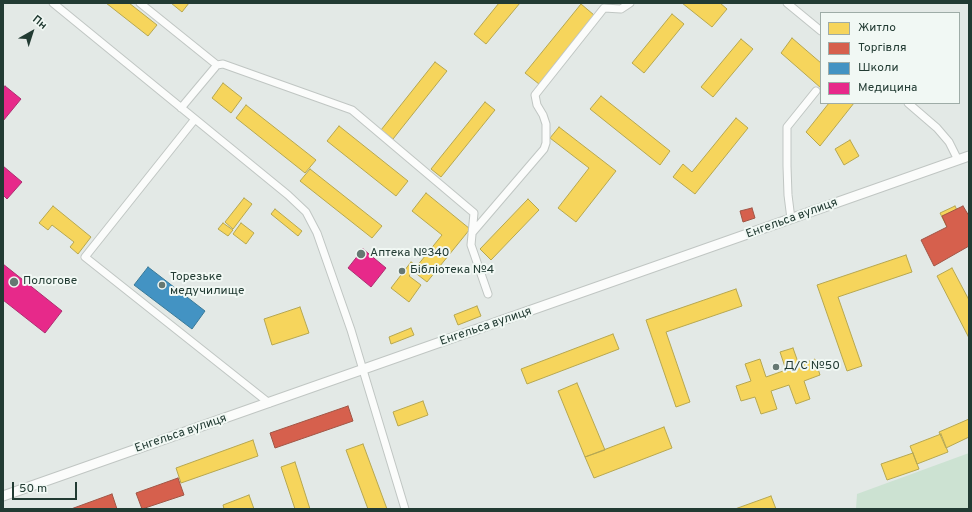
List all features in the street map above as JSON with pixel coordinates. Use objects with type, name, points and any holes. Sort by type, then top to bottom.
[{"type":"street","points":[[54,3],[288,195],[306,212],[317,233],[352,330],[362,370],[405,509]]},
{"type":"street","points":[[140,3],[217,66]]},
{"type":"street","points":[[472,233],[544,149],[546,144],[546,124],[535,95],[604,8],[622,9],[630,3]]},
{"type":"street","points":[[787,3],[820,30]]},
{"type":"street","points":[[181,108],[217,66],[223,64],[352,110],[474,213],[471,245],[488,294]]},
{"type":"street","points":[[791,219],[787,174],[787,127],[816,91]]},
{"type":"street","points":[[909,104],[937,128],[949,142],[958,160]]},
{"type":"street","points":[[195,119],[85,257],[269,403]]},
{"type":"street","name":"Енгельса вулиця","points":[[3,496],[969,156]]},
{"type":"green space","points":[[969,453],[969,509],[856,509],[857,494]]},
{"type":"building: Житло","points":[[106,3],[129,3],[157,25],[148,36]]},
{"type":"building: Житло","points":[[171,3],[189,3],[182,12]]},
{"type":"building: Житло","points":[[499,3],[520,3],[486,44],[474,34]]},
{"type":"building: Житло","points":[[682,3],[720,3],[727,9],[712,27]]},
{"type":"building: Житло","points":[[581,4],[594,15],[539,84],[525,73]]},
{"type":"building: Житло","points":[[672,14],[684,24],[644,73],[632,63]]},
{"type":"building: Житло","points":[[792,38],[820,62],[820,87],[781,53]]},
{"type":"building: Житло","points":[[741,39],[753,49],[713,97],[701,87]]},
{"type":"building: Житло","points":[[435,62],[447,71],[393,139],[381,130]]},
{"type":"building: Житло","points":[[223,83],[242,98],[231,113],[212,98]]},
{"type":"building: Житло","points":[[601,96],[670,151],[660,165],[590,109]]},
{"type":"building: Житло","points":[[485,102],[495,110],[441,177],[431,169]]},
{"type":"building: Житло","points":[[828,104],[853,104],[820,146],[806,132]]},
{"type":"building: Житло","points":[[246,105],[316,160],[305,173],[236,118]]},
{"type":"building: Житло","points":[[736,118],[748,128],[695,194],[673,177],[683,164],[692,172]]},
{"type":"building: Житло","points":[[339,126],[408,181],[396,196],[327,141]]},
{"type":"building: Житло","points":[[559,127],[616,171],[576,222],[558,208],[589,168],[550,138]]},
{"type":"building: Житло","points":[[850,140],[859,156],[844,165],[835,149]]},
{"type":"building: Житло","points":[[310,169],[382,226],[372,238],[300,181]]},
{"type":"building: Житло","points":[[426,193],[470,229],[427,282],[413,271],[442,235],[412,211]]},
{"type":"building: Житло","points":[[244,198],[252,204],[233,229],[225,222]]},
{"type":"building: Житло","points":[[528,199],[539,210],[491,260],[480,249]]},
{"type":"building: Житло","points":[[53,206],[91,237],[78,254],[70,247],[74,242],[52,225],[48,230],[39,223]]},
{"type":"building: Житло","points":[[955,206],[962,220],[947,227],[940,213]]},
{"type":"building: Житло","points":[[275,209],[302,231],[298,236],[271,214]]},
{"type":"building: Житло","points":[[223,223],[233,230],[228,236],[218,229]]},
{"type":"building: Житло","points":[[241,223],[254,233],[246,244],[233,234]]},
{"type":"building: Житло","points":[[906,255],[912,272],[838,297],[862,366],[847,371],[817,285]]},
{"type":"building: Житло","points":[[411,262],[417,266],[409,276],[421,285],[409,302],[391,288]]},
{"type":"building: Житло","points":[[952,268],[969,300],[969,338],[937,276]]},
{"type":"building: Житло","points":[[736,289],[742,306],[666,332],[690,402],[676,407],[646,320]]},
{"type":"building: Житло","points":[[477,306],[481,316],[458,325],[454,315]]},
{"type":"building: Житло","points":[[300,307],[309,333],[272,345],[264,319]]},
{"type":"building: Житло","points":[[411,328],[414,335],[391,344],[389,337]]},
{"type":"building: Житло","points":[[613,334],[619,349],[527,384],[521,369]]},
{"type":"building: Житло","points":[[793,348],[799,365],[815,359],[820,375],[804,381],[810,399],[796,404],[789,385],[771,391],[777,409],[761,414],[755,397],[741,401],[736,386],[751,381],[745,364],[760,359],[766,377],[786,370],[780,352]]},
{"type":"building: Житло","points":[[577,383],[605,450],[585,457],[558,391]]},
{"type":"building: Житло","points":[[423,401],[428,415],[398,426],[393,412]]},
{"type":"building: Житло","points":[[969,419],[969,437],[946,448],[939,432]]},
{"type":"building: Житло","points":[[664,427],[672,448],[594,478],[585,457]]},
{"type":"building: Житло","points":[[941,434],[948,452],[917,464],[910,446]]},
{"type":"building: Житло","points":[[253,440],[258,456],[181,483],[176,468]]},
{"type":"building: Житло","points":[[363,444],[387,509],[368,509],[346,450]]},
{"type":"building: Житло","points":[[913,453],[919,469],[887,480],[881,464]]},
{"type":"building: Житло","points":[[295,462],[310,509],[295,509],[281,467]]},
{"type":"building: Житло","points":[[249,495],[254,509],[224,509],[223,505]]},
{"type":"building: Житло","points":[[771,496],[776,509],[735,509]]},
{"type":"building: Торгівля","points":[[963,206],[969,216],[969,246],[934,266],[921,240],[947,227],[942,216]]},
{"type":"building: Торгівля","points":[[752,208],[755,218],[743,222],[740,211]]},
{"type":"building: Торгівля","points":[[348,406],[353,421],[275,448],[270,433]]},
{"type":"building: Торгівля","points":[[178,478],[184,495],[142,509],[136,493]]},
{"type":"building: Торгівля","points":[[112,494],[117,509],[71,509]]},
{"type":"building: Школи","points":[[148,267],[205,311],[192,329],[134,285]]},
{"type":"building: Медицина","points":[[5,86],[21,99],[3,121],[3,89]]},
{"type":"building: Медицина","points":[[3,166],[22,182],[7,199],[3,195]]},
{"type":"building: Медицина","points":[[363,249],[386,268],[371,287],[348,268]]},
{"type":"building: Медицина","name":"Пологове","points":[[3,264],[62,311],[45,333],[3,300]]},
{"type":"place","name":"Аптека №340","points":[[361,254]]},
{"type":"place","name":"Бібліотека №4","points":[[402,271]]},
{"type":"place","name":"Пологове","points":[[14,282]]},
{"type":"place","name":"Торезьке медучилище","points":[[162,285]]},
{"type":"place","name":"Д/С №50","points":[[776,367]]}]
